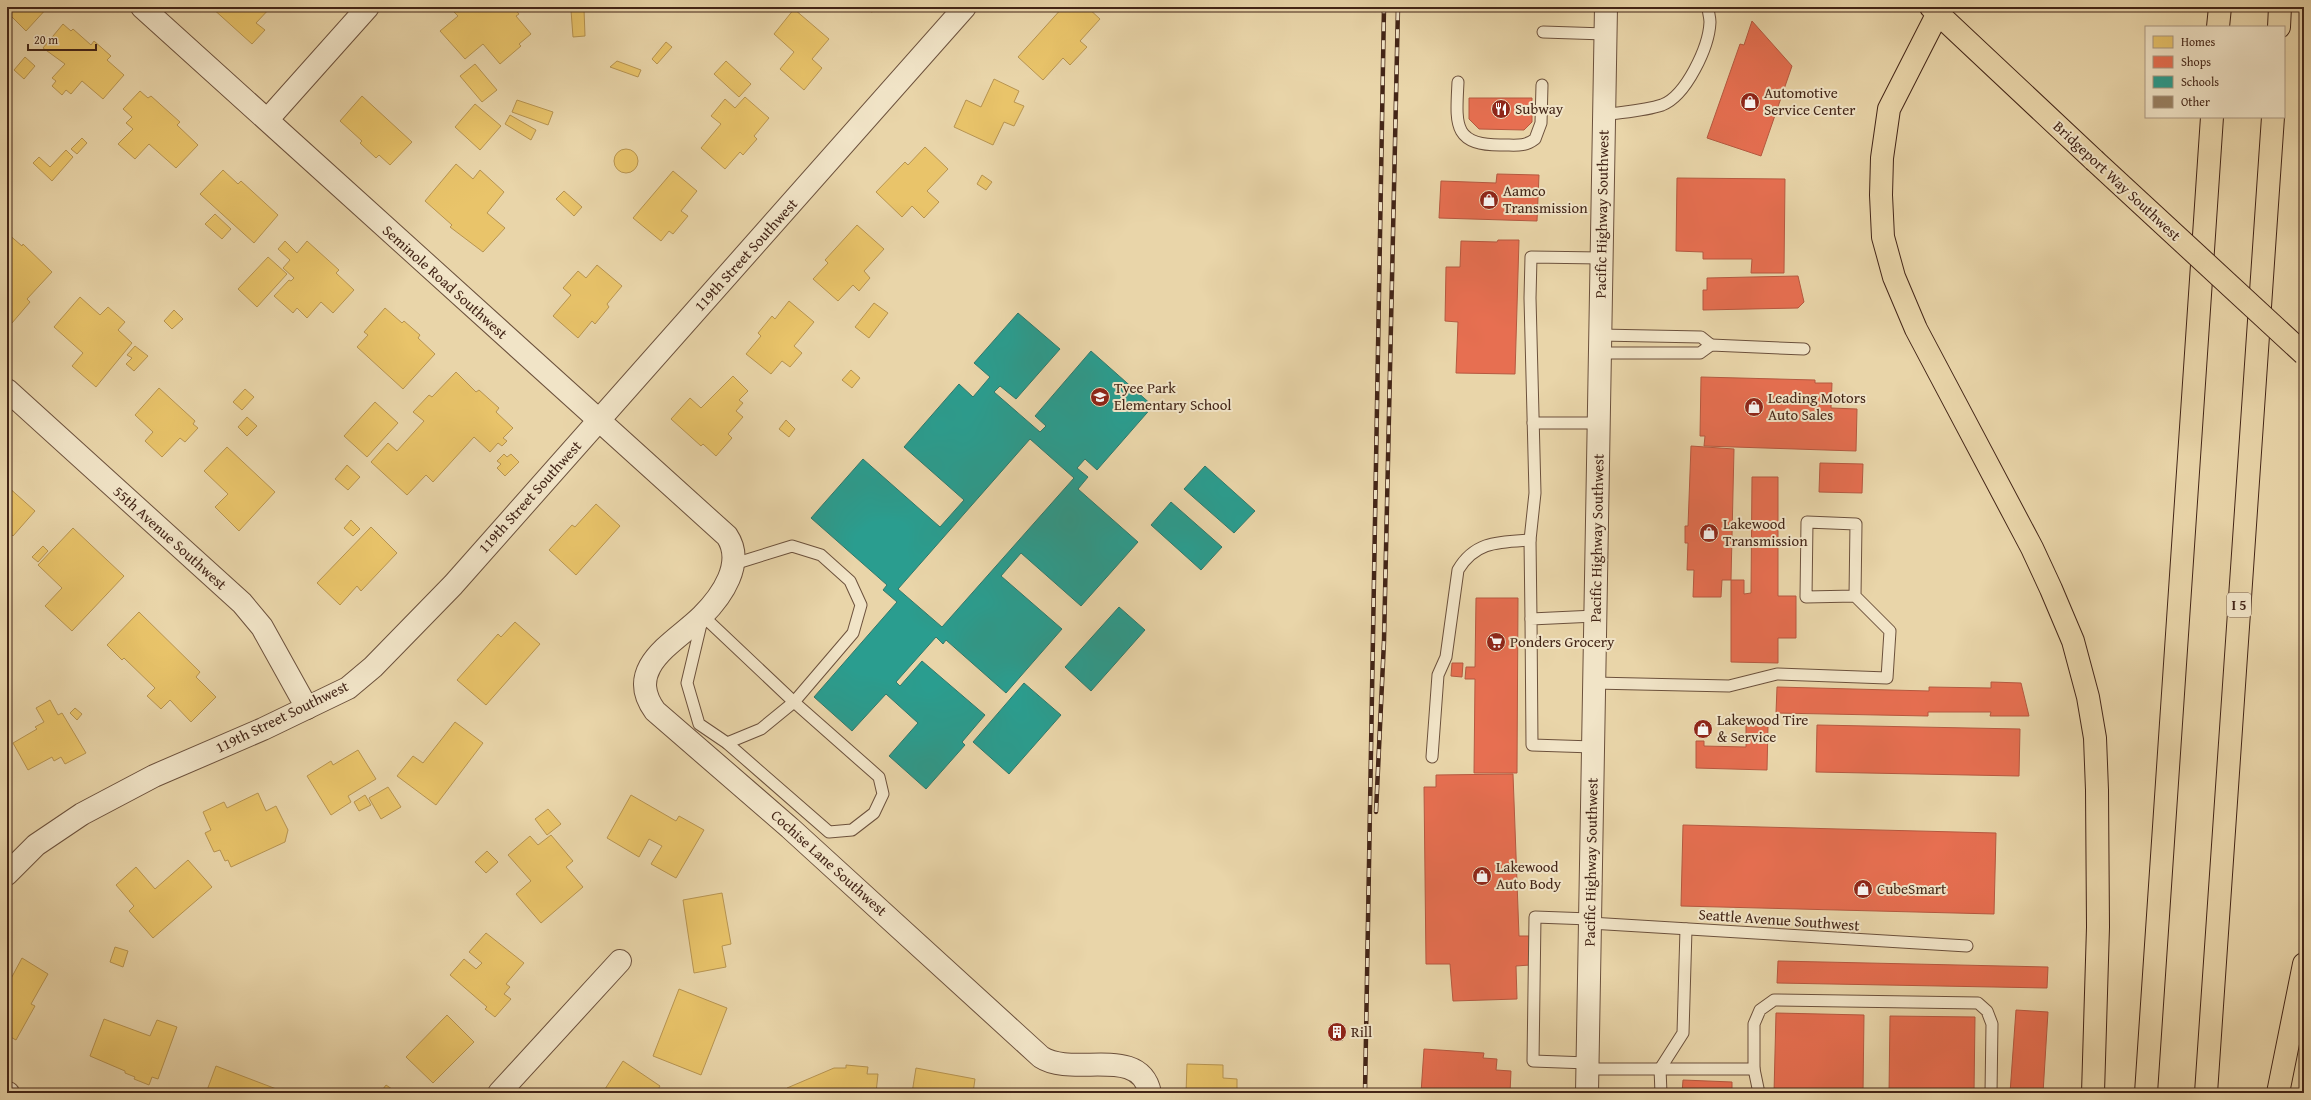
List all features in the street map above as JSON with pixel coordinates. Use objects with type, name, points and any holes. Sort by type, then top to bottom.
[{"type":"main road","points":[[2218,26],[2220,7]]},
{"type":"main road","points":[[2279,26],[2280,7]]},
{"type":"main road","points":[[1937,9],[1889,109],[1882,158],[1881,195],[1883,237],[1894,277],[1916,329],[2032,548],[2051,589],[2073,641],[2088,697],[2095,738],[2097,790],[2098,928],[2093,1093]]},
{"type":"main road","name":"Bridgeport Way Southwest","points":[[1937,9],[2094,160],[2304,354]]},
{"type":"main road","points":[[2146,1093],[2212,118]]},
{"type":"main road","name":"I 5","points":[[2206,1093],[2272,118]]},
{"type":"main road","points":[[2278,1093],[2304,964]]},
{"type":"street","name":"Seminole Road Southwest","points":[[142,7],[268,119],[727,536],[733,545],[734,564]]},
{"type":"street","points":[[268,119],[368,7]]},
{"type":"street","name":"119th Street Southwest","points":[[7,874],[36,845],[82,814],[154,776],[307,708],[348,688],[373,666],[452,585],[965,7]]},
{"type":"street","name":"Pacific Highway Southwest","points":[[1587,1093],[1606,7]]},
{"type":"street","name":"55th Avenue Southwest","points":[[7,390],[242,604],[262,627],[307,708]]},
{"type":"street","name":"Cochise Lane Southwest","points":[[734,564],[731,574],[720,595],[703,616],[662,650],[648,670],[647,696],[655,711],[790,828],[1041,1057],[1051,1063],[1061,1065],[1117,1064],[1127,1066],[1143,1076],[1150,1093]]},
{"type":"street","points":[[499,1093],[620,961]]},
{"type":"lane","points":[[1604,115],[1662,105],[1675,98],[1687,83],[1701,56],[1710,23],[1708,7]]},
{"type":"lane","points":[[1543,32],[1605,34]]},
{"type":"lane","points":[[1458,82],[1457,124],[1468,139],[1476,144],[1485,146],[1523,145],[1535,139],[1541,123],[1542,85]]},
{"type":"lane","points":[[1593,747],[1532,745],[1530,540],[1535,493],[1530,298],[1531,257],[1601,258]]},
{"type":"lane","points":[[1600,344],[1701,337],[1712,345],[1804,349]]},
{"type":"lane","points":[[1600,344],[1700,353],[1712,345]]},
{"type":"lane","points":[[1533,423],[1598,423]]},
{"type":"lane","points":[[1594,683],[1729,686],[1777,674],[1887,678],[1890,631],[1855,596],[1856,524],[1807,522],[1806,597],[1855,596]]},
{"type":"lane","points":[[1432,757],[1438,675],[1446,657],[1458,570],[1465,558],[1480,547],[1496,542],[1530,540]]},
{"type":"lane","points":[[727,743],[761,729],[794,702],[853,633],[861,605],[850,581],[821,555],[792,546],[734,564]]},
{"type":"lane","points":[[703,616],[794,702],[879,777],[883,794],[874,813],[852,830],[829,832],[727,743],[699,724],[687,684],[703,616]]},
{"type":"lane","points":[[1531,618],[1595,616]]},
{"type":"lane","name":"Seattle Avenue Southwest","points":[[1588,1066],[1533,1061],[1536,957],[1535,917],[1686,929],[1967,946]]},
{"type":"lane","points":[[1661,1093],[1660,1069],[1683,1033],[1686,929]]},
{"type":"lane","points":[[1759,1093],[1754,1069],[1754,1024],[1760,1010],[1774,1000],[1978,1003],[1987,1011],[1992,1024],[1991,1093]]},
{"type":"lane","points":[[1588,1066],[1660,1069],[1754,1069]]},
{"type":"building: Homes","points":[[7,7],[48,7],[26,31],[12,17],[7,22]]},
{"type":"building: Homes","points":[[211,7],[271,7],[256,23],[265,30],[252,44]]},
{"type":"building: Homes","points":[[460,7],[513,7],[519,14],[516,16],[531,34],[519,44],[521,46],[500,64],[483,44],[465,59],[440,31],[458,16],[454,12]]},
{"type":"building: Homes","points":[[869,7],[891,7],[871,12]]},
{"type":"building: Homes","points":[[1063,7],[1087,7],[1100,19],[1080,41],[1087,47],[1070,65],[1063,58],[1043,80],[1018,57]]},
{"type":"building: Homes","points":[[584,9],[585,36],[573,37],[571,10]]},
{"type":"building: Homes","points":[[794,9],[829,39],[812,59],[822,68],[804,90],[780,69],[794,52],[774,34]]},
{"type":"building: Homes","points":[[63,24],[71,31],[73,29],[91,45],[94,41],[111,56],[107,60],[124,75],[103,99],[82,81],[71,94],[66,90],[62,95],[52,86],[56,81],[52,78],[65,64],[43,48]]},
{"type":"building: Homes","points":[[666,42],[672,47],[657,64],[652,59]]},
{"type":"building: Homes","points":[[25,57],[35,66],[24,79],[14,70]]},
{"type":"building: Homes","points":[[617,61],[641,70],[638,77],[610,67]]},
{"type":"building: Homes","points":[[726,61],[751,84],[739,97],[714,74]]},
{"type":"building: Homes","points":[[475,64],[497,90],[482,102],[460,76]]},
{"type":"building: Homes","points":[[994,79],[1019,91],[1014,102],[1024,106],[1014,126],[1004,122],[993,145],[954,127],[966,100],[981,107]]},
{"type":"building: Homes","points":[[140,91],[148,98],[151,96],[180,122],[177,125],[198,145],[176,168],[149,144],[135,159],[118,144],[133,129],[126,123],[132,117],[123,109]]},
{"type":"building: Homes","points":[[362,96],[412,142],[390,165],[379,155],[376,158],[360,143],[362,141],[340,121]]},
{"type":"building: Homes","points":[[745,97],[769,118],[754,136],[757,139],[743,155],[740,152],[725,169],[701,148],[721,124],[711,116],[725,99],[735,108]]},
{"type":"building: Homes","points":[[517,100],[553,112],[548,125],[512,112]]},
{"type":"building: Homes","points":[[475,104],[501,126],[480,150],[455,127]]},
{"type":"building: Homes","points":[[510,115],[536,130],[531,140],[505,124]]},
{"type":"building: Homes","points":[[82,138],[87,143],[77,154],[71,149]]},
{"type":"building: Homes","points":[[925,147],[948,169],[927,191],[939,202],[924,218],[912,206],[902,217],[876,192],[905,162],[908,165]]},
{"type":"building: Homes","points":[[621,149],[631,149],[638,156],[638,166],[631,173],[621,173],[614,166],[614,156]]},
{"type":"building: Homes","points":[[66,150],[73,157],[52,181],[33,163],[39,157],[50,167]]},
{"type":"building: Homes","points":[[456,164],[473,179],[480,170],[504,192],[487,213],[505,228],[483,252],[450,227],[452,225],[425,201]]},
{"type":"building: Homes","points":[[223,170],[238,184],[241,181],[278,215],[254,243],[200,194]]},
{"type":"building: Homes","points":[[673,171],[697,191],[681,211],[688,216],[673,234],[669,231],[661,241],[633,218]]},
{"type":"building: Homes","points":[[982,175],[992,182],[986,190],[977,184]]},
{"type":"building: Homes","points":[[564,191],[582,207],[574,216],[556,199]]},
{"type":"building: Homes","points":[[215,214],[231,229],[222,239],[205,224]]},
{"type":"building: Homes","points":[[857,225],[884,249],[864,271],[870,278],[859,291],[853,285],[838,301],[813,279],[828,263],[825,260]]},
{"type":"building: Homes","points":[[7,233],[22,246],[23,244],[52,272],[27,299],[30,302],[12,323],[7,318]]},
{"type":"building: Homes","points":[[285,241],[297,253],[307,241],[339,270],[336,273],[354,290],[333,313],[321,302],[307,318],[297,308],[293,313],[274,296],[289,280],[291,281],[294,278],[283,268],[290,260],[278,249]]},
{"type":"building: Homes","points":[[268,257],[287,274],[257,307],[238,289]]},
{"type":"building: Homes","points":[[597,265],[622,286],[607,304],[609,307],[595,324],[592,321],[578,338],[553,316],[571,295],[563,288],[578,271],[586,278]]},
{"type":"building: Homes","points":[[80,297],[100,315],[108,307],[125,322],[118,330],[132,343],[96,387],[72,366],[83,353],[54,327]]},
{"type":"building: Homes","points":[[789,301],[814,322],[794,346],[802,353],[790,367],[782,361],[771,374],[746,354],[761,336],[758,333],[772,316],[775,319]]},
{"type":"building: Homes","points":[[874,303],[888,313],[869,338],[855,327]]},
{"type":"building: Homes","points":[[385,308],[402,323],[404,321],[420,335],[418,338],[435,354],[403,389],[357,347],[368,335],[364,332]]},
{"type":"building: Homes","points":[[174,310],[183,319],[172,329],[164,321]]},
{"type":"building: Homes","points":[[135,346],[148,356],[134,371],[126,364],[132,358],[127,355]]},
{"type":"building: Homes","points":[[851,370],[860,378],[852,388],[842,380]]},
{"type":"building: Homes","points":[[456,372],[476,392],[479,390],[499,408],[496,412],[513,428],[503,438],[507,441],[502,446],[498,443],[490,452],[474,437],[433,482],[426,475],[407,495],[371,462],[388,443],[397,451],[424,421],[413,412],[429,395],[432,397]]},
{"type":"building: Homes","points":[[733,376],[748,391],[739,400],[743,403],[736,411],[743,417],[728,434],[732,438],[716,456],[703,444],[701,446],[671,419],[690,398],[701,408]]},
{"type":"building: Homes","points":[[159,388],[195,421],[193,424],[198,428],[185,442],[180,438],[162,457],[145,441],[153,432],[135,415]]},
{"type":"building: Homes","points":[[245,389],[254,397],[242,410],[233,402]]},
{"type":"building: Homes","points":[[375,402],[398,423],[367,457],[344,436]]},
{"type":"building: Homes","points":[[247,417],[257,426],[247,436],[238,427]]},
{"type":"building: Homes","points":[[786,420],[795,429],[789,437],[779,429]]},
{"type":"building: Homes","points":[[227,447],[275,492],[239,531],[215,507],[228,494],[204,471]]},
{"type":"building: Homes","points":[[504,454],[507,457],[511,454],[519,462],[505,476],[497,468],[501,464],[497,461]]},
{"type":"building: Homes","points":[[347,465],[360,477],[348,490],[335,479]]},
{"type":"building: Homes","points":[[7,486],[35,511],[13,536],[7,530]]},
{"type":"building: Homes","points":[[596,504],[620,526],[576,575],[549,550],[572,525],[575,527]]},
{"type":"building: Homes","points":[[351,520],[360,529],[353,536],[344,528]]},
{"type":"building: Homes","points":[[371,527],[397,553],[361,591],[357,586],[340,605],[317,583]]},
{"type":"building: Homes","points":[[73,528],[124,576],[72,631],[45,606],[62,588],[38,565]]},
{"type":"building: Homes","points":[[43,546],[48,551],[38,562],[32,557]]},
{"type":"building: Homes","points":[[139,612],[200,672],[196,677],[216,697],[191,722],[170,700],[161,709],[147,696],[155,688],[124,658],[122,660],[107,645]]},
{"type":"building: Homes","points":[[515,622],[540,644],[486,705],[457,680],[498,634],[501,637]]},
{"type":"building: Homes","points":[[50,700],[58,715],[62,713],[86,753],[65,764],[61,757],[54,761],[52,757],[28,770],[13,743],[37,729],[35,727],[44,722],[36,708]]},
{"type":"building: Homes","points":[[75,708],[82,714],[77,720],[70,713]]},
{"type":"building: Homes","points":[[455,722],[483,743],[436,805],[397,776],[413,756],[423,763]]},
{"type":"building: Homes","points":[[358,750],[376,779],[348,796],[351,802],[331,815],[307,776],[331,761],[333,765]]},
{"type":"building: Homes","points":[[388,787],[401,807],[381,819],[369,798]]},
{"type":"building: Homes","points":[[258,793],[266,811],[276,806],[288,830],[285,842],[231,867],[228,860],[225,861],[220,850],[214,852],[205,833],[211,830],[203,812],[224,802],[227,808]]},
{"type":"building: Homes","points":[[365,795],[371,805],[359,811],[354,802]]},
{"type":"building: Homes","points":[[631,795],[676,821],[679,816],[704,830],[676,878],[651,864],[662,846],[649,839],[639,857],[607,838]]},
{"type":"building: Homes","points":[[548,809],[561,824],[547,835],[535,819]]},
{"type":"building: Homes","points":[[551,835],[573,861],[566,867],[583,887],[541,923],[516,894],[531,881],[508,855],[530,836],[538,845]]},
{"type":"building: Homes","points":[[487,851],[498,862],[486,873],[475,862]]},
{"type":"building: Homes","points":[[188,860],[212,887],[153,938],[129,911],[134,906],[116,885],[136,867],[155,889]]},
{"type":"building: Homes","points":[[722,893],[731,944],[722,946],[726,967],[694,973],[683,900]]},
{"type":"building: Homes","points":[[486,933],[524,963],[506,984],[510,987],[504,994],[511,999],[495,1017],[485,1009],[487,1007],[450,975],[464,959],[476,969],[482,963],[469,952]]},
{"type":"building: Homes","points":[[115,947],[128,951],[123,967],[110,962]]},
{"type":"building: Homes","points":[[22,958],[48,974],[31,1004],[35,1006],[16,1040],[7,1035],[7,986]]},
{"type":"building: Homes","points":[[679,989],[727,1008],[701,1075],[653,1056]]},
{"type":"building: Homes","points":[[447,1015],[474,1042],[433,1083],[406,1057]]},
{"type":"building: Homes","points":[[104,1019],[150,1036],[157,1020],[177,1027],[158,1079],[152,1077],[149,1085],[134,1079],[135,1077],[125,1073],[125,1071],[90,1056]]},
{"type":"building: Homes","points":[[623,1061],[660,1086],[656,1093],[611,1093],[605,1089]]},
{"type":"building: Homes","points":[[1187,1064],[1223,1065],[1223,1078],[1237,1079],[1237,1093],[1186,1093]]},
{"type":"building: Homes","points":[[846,1065],[868,1067],[867,1074],[878,1074],[876,1093],[789,1093],[787,1088],[834,1068],[846,1068]]},
{"type":"building: Homes","points":[[216,1066],[279,1090],[278,1093],[206,1093]]},
{"type":"building: Homes","points":[[916,1068],[975,1079],[973,1093],[912,1093]]},
{"type":"building: Homes","points":[[386,1085],[398,1093],[380,1093]]},
{"type":"building: Shops","name":"Automotive Service Center","points":[[1752,21],[1792,66],[1761,156],[1707,138],[1740,44],[1744,45]]},
{"type":"building: Shops","name":"Subway","points":[[1469,98],[1532,98],[1532,122],[1524,130],[1479,129],[1469,119]]},
{"type":"building: Shops","name":"Aamco Transmission","points":[[1497,174],[1539,175],[1537,221],[1439,218],[1441,181],[1496,183]]},
{"type":"building: Shops","points":[[1677,178],[1785,179],[1784,273],[1751,273],[1752,259],[1703,259],[1703,252],[1676,251]]},
{"type":"building: Shops","points":[[1498,240],[1519,240],[1515,374],[1456,373],[1458,322],[1445,321],[1446,267],[1460,267],[1461,241],[1497,242]]},
{"type":"building: Shops","points":[[1798,276],[1804,302],[1798,308],[1703,310],[1703,290],[1707,290],[1707,278]]},
{"type":"building: Shops","points":[[1701,377],[1815,380],[1815,383],[1832,383],[1831,408],[1857,409],[1856,451],[1704,446],[1705,436],[1700,436]]},
{"type":"building: Shops","points":[[1691,446],[1734,449],[1731,580],[1722,580],[1721,597],[1693,597],[1694,570],[1687,570],[1688,543],[1685,543],[1685,526],[1688,526]]},
{"type":"building: Shops","points":[[1820,463],[1863,464],[1862,493],[1819,492]]},
{"type":"building: Shops","points":[[1752,477],[1778,477],[1778,596],[1796,596],[1796,638],[1778,638],[1778,663],[1731,662],[1731,580],[1744,580],[1744,594],[1751,593]]},
{"type":"building: Shops","points":[[1476,598],[1518,598],[1517,773],[1474,773],[1475,679],[1465,679],[1466,667],[1475,667]]},
{"type":"building: Shops","points":[[1452,663],[1463,663],[1462,677],[1451,676]]},
{"type":"building: Shops","points":[[1991,682],[2021,683],[2029,716],[1990,716],[1991,712],[1928,712],[1928,716],[1776,713],[1777,687],[1929,691],[1929,687],[1991,688]]},
{"type":"building: Shops","points":[[1746,725],[1768,726],[1767,770],[1696,768],[1696,741],[1704,741],[1704,746],[1746,747]]},
{"type":"building: Shops","points":[[1817,725],[2020,729],[2019,776],[1816,772]]},
{"type":"building: Shops","points":[[1513,774],[1519,936],[1529,936],[1530,965],[1516,966],[1517,999],[1453,1001],[1450,964],[1426,964],[1424,787],[1436,787],[1436,775]]},
{"type":"building: Shops","points":[[1683,825],[1996,833],[1994,914],[1681,906]]},
{"type":"building: Shops","points":[[1778,961],[2048,967],[2047,988],[1777,983]]},
{"type":"building: Shops","points":[[2016,1010],[2048,1012],[2043,1093],[2010,1093]]},
{"type":"building: Shops","points":[[1776,1013],[1864,1015],[1863,1093],[1774,1093]]},
{"type":"building: Shops","points":[[1890,1016],[1975,1017],[1974,1093],[1889,1093]]},
{"type":"building: Shops","points":[[1424,1049],[1484,1053],[1483,1058],[1497,1059],[1496,1070],[1511,1071],[1510,1093],[1421,1093]]},
{"type":"building: Shops","points":[[1683,1080],[1732,1082],[1732,1093],[1682,1093]]},
{"type":"building: Schools","points":[[1018,313],[1060,349],[1016,399],[1000,386],[994,392],[1040,432],[1046,426],[1035,416],[1091,351],[1153,406],[1097,470],[1085,459],[1077,468],[1088,477],[1078,489],[1138,542],[1081,606],[1021,553],[1001,576],[1062,629],[1006,693],[946,640],[943,644],[936,637],[896,682],[900,686],[922,661],[985,715],[962,742],[965,745],[926,789],[889,756],[918,723],[886,694],[852,731],[814,697],[897,602],[883,590],[887,585],[811,518],[863,459],[940,527],[964,500],[904,447],[959,384],[973,397],[990,377],[974,363]],"holes":[[[1030,439],[1074,478],[942,627],[898,589]]]},
{"type":"building: Schools","points":[[1205,466],[1255,511],[1234,533],[1184,489]]},
{"type":"building: Schools","points":[[1171,502],[1222,547],[1201,570],[1151,525]]},
{"type":"building: Schools","points":[[1119,607],[1145,630],[1091,691],[1065,667]]},
{"type":"building: Schools","points":[[1024,683],[1061,715],[1009,774],[973,742]]},
{"type":"building: Other","name":"Rill","points":[[1331,1025],[1342,1025],[1342,1040],[1331,1040]]},
{"type":"railway","points":[[1365,1093],[1384,7]]},
{"type":"railway","points":[[1376,812],[1384,641],[1398,7]]},
{"type":"place","name":"Automotive Service Center","points":[[1750,102]]},
{"type":"place","name":"Subway","points":[[1501,109]]},
{"type":"place","name":"Aamco Transmission","points":[[1489,200]]},
{"type":"place","name":"Tyee Park Elementary School","points":[[1100,397]]},
{"type":"place","name":"Leading Motors Auto Sales","points":[[1754,407]]},
{"type":"place","name":"Lakewood Transmission","points":[[1709,533]]},
{"type":"place","name":"Ponders Grocery","points":[[1496,642]]},
{"type":"place","name":"Lakewood Tire & Service","points":[[1703,729]]},
{"type":"place","name":"Lakewood Auto Body","points":[[1482,876]]},
{"type":"place","name":"CubeSmart","points":[[1863,889]]},
{"type":"place","name":"Rill","points":[[1337,1032]]}]
